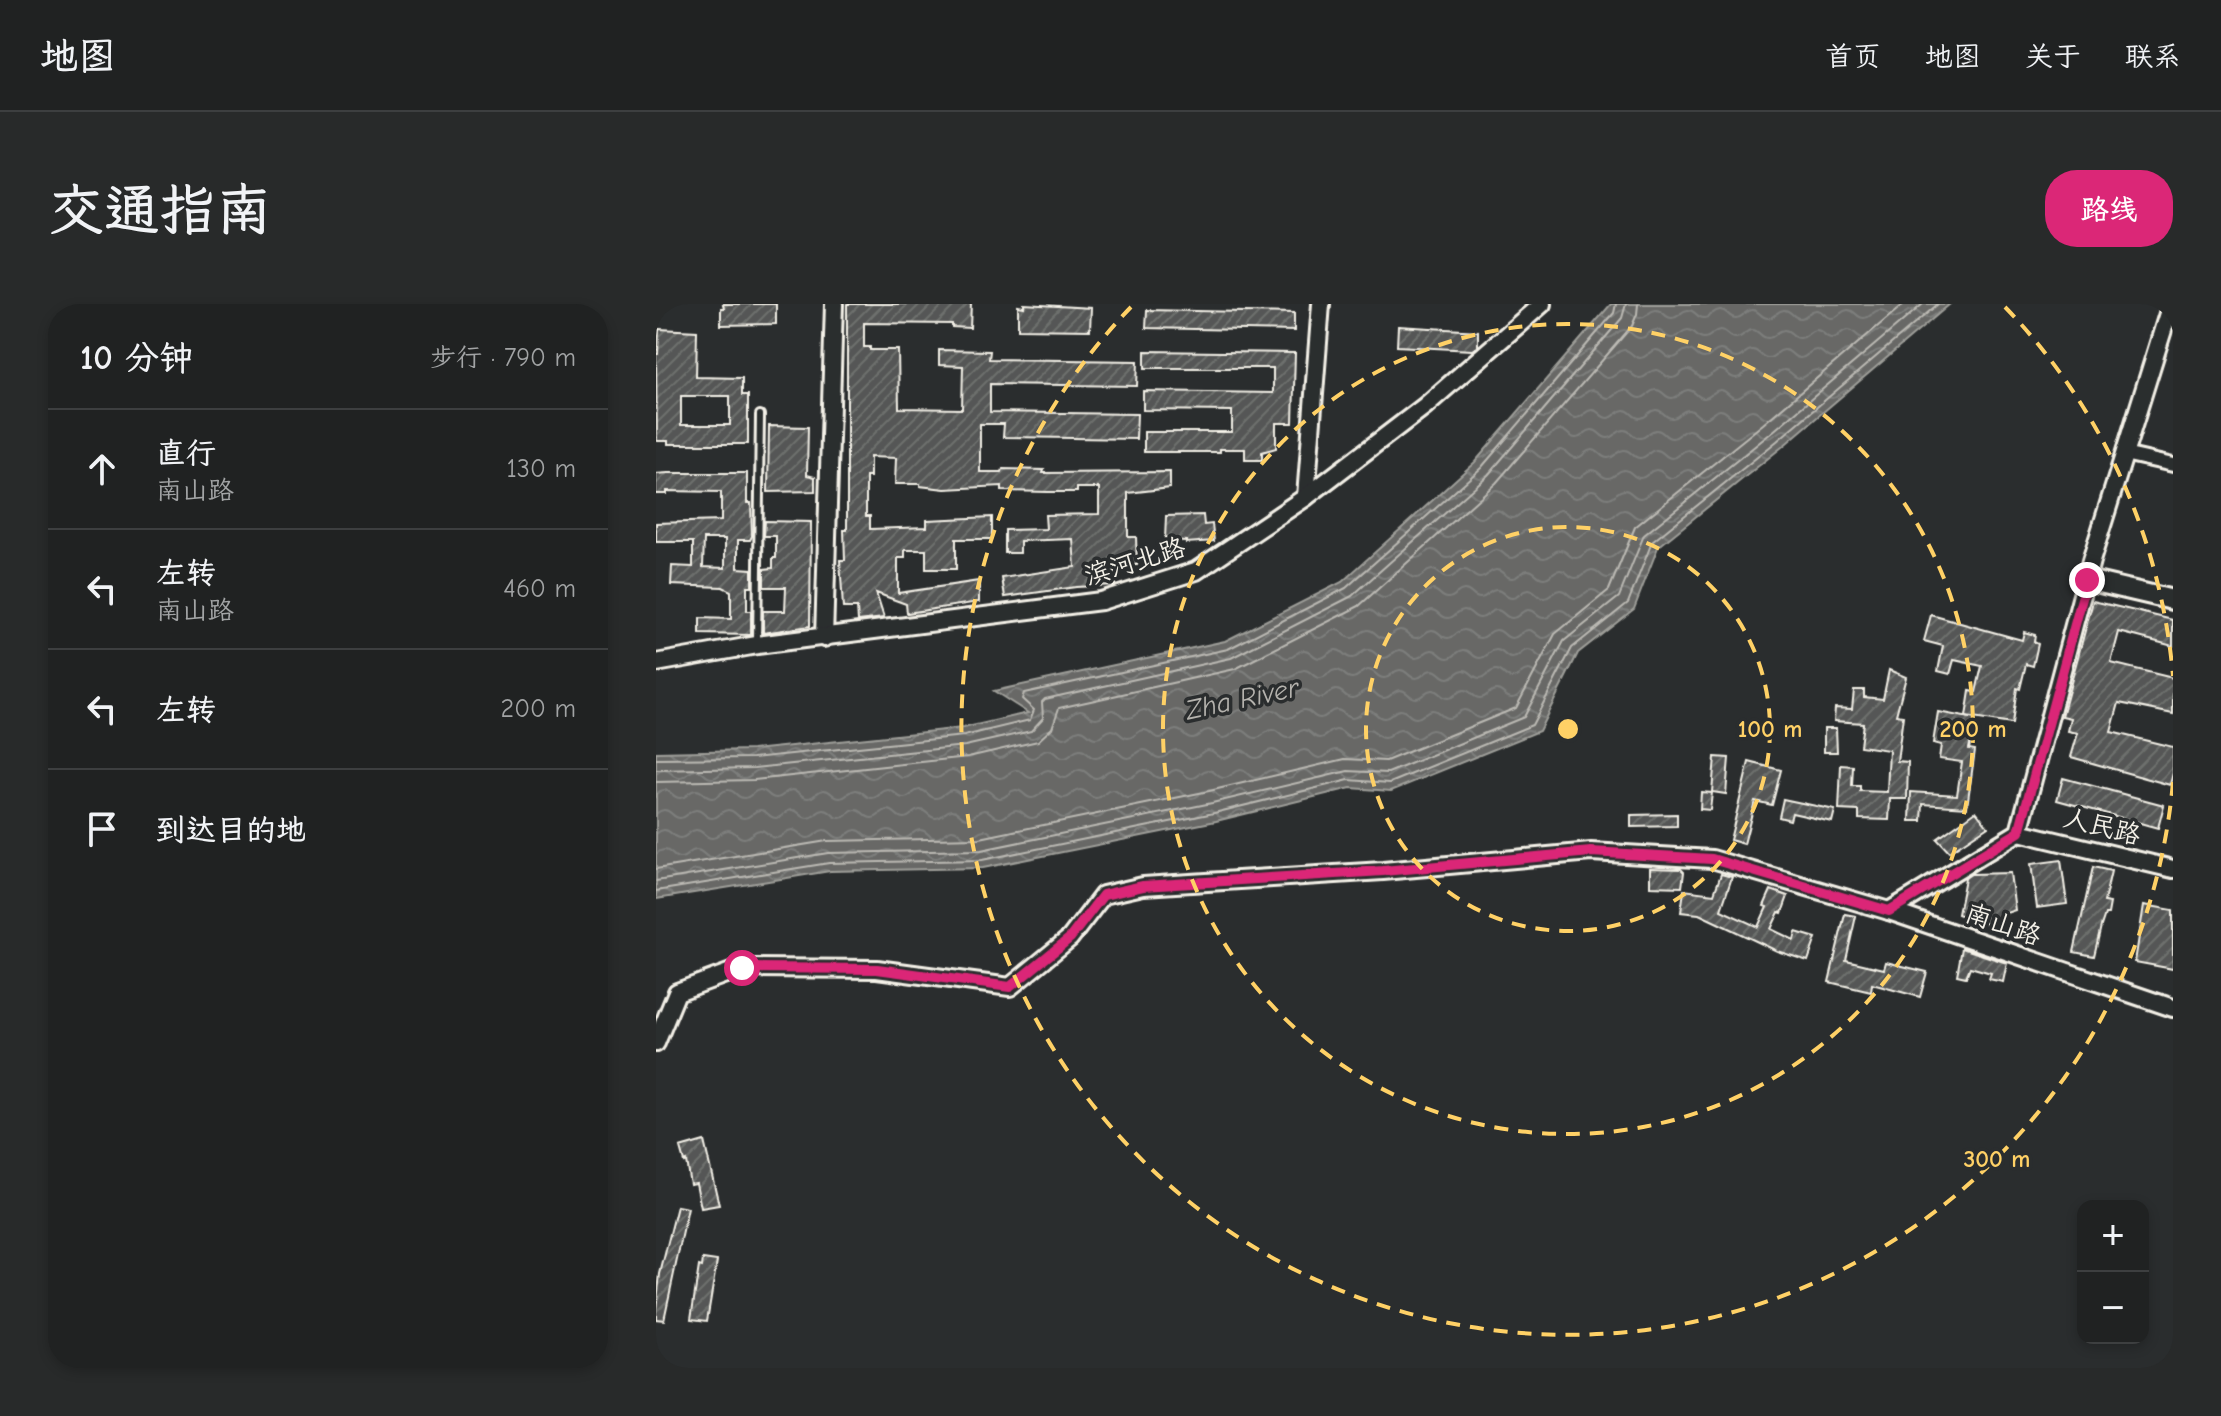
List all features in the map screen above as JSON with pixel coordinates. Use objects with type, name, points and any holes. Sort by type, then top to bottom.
[{"type":"main road","points":[[2087,580],[2173,600]]},
{"type":"street","points":[[824,638],[834,304]]},
{"type":"street","points":[[1306,497],[1321,304]]},
{"type":"street","name":"滨河北路","points":[[656,663],[757,645],[1101,601],[1196,571],[1306,497],[1425,406],[1542,304]]},
{"type":"street","points":[[1889,911],[2019,832],[2087,580],[2171,304]]},
{"type":"street","points":[[2124,454],[2173,465]]},
{"type":"street","name":"人民路","points":[[2019,832],[2173,869]]},
{"type":"street","name":"南山路","points":[[656,1043],[677,992],[742,968],[877,969],[1010,987],[1070,938],[1103,895],[1143,886],[1383,871],[1591,852],[1712,859],[1889,911],[2173,1008]]},
{"type":"lane","points":[[757,645],[760,415]]},
{"type":"water","name":"Zha River","points":[[1611,304],[1950,304],[1782,447],[1658,547],[1634,609],[1578,653],[1539,731],[1391,791],[1351,788],[1216,821],[983,868],[830,871],[656,899],[656,752],[752,750],[963,728],[1028,713],[994,691],[1225,641],[1342,582],[1475,462]]},
{"type":"building","points":[[723,304],[776,304],[776,324],[721,325]]},
{"type":"building","points":[[847,304],[971,304],[970,328],[952,327],[952,324],[864,323],[864,347],[870,347],[870,350],[898,350],[899,408],[962,409],[963,366],[939,365],[939,350],[990,351],[989,359],[1138,361],[1137,386],[990,384],[990,412],[1137,414],[1136,439],[1003,437],[1004,424],[980,424],[980,472],[1002,472],[1003,469],[1044,470],[1043,473],[1170,472],[1170,488],[1128,493],[1128,537],[1136,537],[1137,565],[1115,565],[1115,585],[1005,597],[1002,578],[1075,567],[1073,539],[1020,541],[1020,553],[1005,553],[1005,530],[1046,529],[1045,515],[1099,514],[1099,488],[1047,492],[1002,491],[1002,486],[945,489],[920,484],[895,484],[896,458],[870,457],[870,477],[866,477],[866,516],[870,516],[870,529],[927,527],[927,520],[992,517],[992,539],[956,539],[956,569],[926,569],[926,550],[905,550],[905,558],[898,558],[898,593],[979,581],[979,602],[907,613],[906,604],[876,593],[884,618],[858,621],[857,608],[843,608],[840,560],[845,560],[844,530],[847,530]]},
{"type":"building","points":[[1024,304],[1091,308],[1090,330],[1018,329],[1018,306],[1024,307]]},
{"type":"building","points":[[1147,310],[1294,313],[1294,331],[1146,328]]},
{"type":"building","points":[[1398,326],[1478,331],[1478,346],[1472,350],[1397,346]]},
{"type":"building","points":[[659,329],[697,331],[696,377],[742,378],[742,395],[748,395],[748,444],[668,444],[668,441],[657,441]],"holes":[[[681,396],[730,396],[730,425],[681,425]]]},
{"type":"building","points":[[1145,351],[1295,353],[1293,423],[1276,423],[1276,448],[1262,452],[1262,460],[1245,460],[1245,449],[1144,452],[1144,432],[1232,432],[1232,411],[1143,410],[1143,391],[1273,393],[1273,368],[1145,368]]},
{"type":"building","points":[[769,426],[808,427],[807,475],[815,477],[815,491],[768,492]]},
{"type":"building","points":[[747,473],[752,536],[750,540],[738,540],[738,568],[752,569],[752,586],[747,586],[751,635],[700,634],[700,618],[731,619],[731,591],[723,587],[671,585],[672,566],[693,567],[693,542],[656,542],[656,523],[721,521],[721,492],[667,491],[667,494],[656,494],[656,474]],"holes":[[[704,539],[725,539],[725,568],[703,567]]]},
{"type":"building","points":[[1203,515],[1204,525],[1212,524],[1214,541],[1186,543],[1165,540],[1166,516]]},
{"type":"building","points":[[765,521],[811,522],[810,626],[763,633],[763,611],[785,611],[786,587],[764,587],[764,569],[773,568],[773,558],[776,558],[776,536],[764,536]]},
{"type":"building","points":[[2093,601],[2173,620],[2173,646],[2119,632],[2111,663],[2173,678],[2173,714],[2119,703],[2111,732],[2173,747],[2170,785],[2071,757],[2078,733],[2068,731],[2071,718],[2062,716]]},
{"type":"building","points":[[1931,615],[2022,640],[2024,632],[2035,635],[2034,642],[2038,644],[2033,666],[2026,664],[2020,689],[2017,688],[2012,724],[1966,717],[1970,691],[1976,692],[1982,666],[1954,660],[1950,674],[1938,671],[1943,646],[1924,641]]},
{"type":"building","points":[[1889,670],[1906,677],[1896,715],[1903,716],[1897,761],[1908,762],[1907,799],[1890,799],[1889,820],[1859,819],[1859,811],[1839,810],[1841,765],[1853,766],[1852,786],[1860,786],[1860,791],[1887,792],[1889,750],[1860,746],[1863,723],[1834,721],[1835,708],[1852,709],[1854,690],[1864,690],[1864,697],[1883,699]]},
{"type":"building","points":[[1938,712],[1975,719],[1969,749],[1975,750],[1967,807],[1923,804],[1922,821],[1910,821],[1911,792],[1957,795],[1962,762],[1939,759],[1941,745],[1933,743]]},
{"type":"building","points":[[1824,728],[1836,728],[1837,752],[1824,752]]},
{"type":"building","points":[[1715,757],[1729,758],[1726,794],[1712,792]]},
{"type":"building","points":[[1749,762],[1781,770],[1772,805],[1755,801],[1744,844],[1730,840]]},
{"type":"building","points":[[2063,778],[2164,805],[2158,828],[2057,800]]},
{"type":"building","points":[[1701,792],[1712,793],[1710,810],[1700,809]]},
{"type":"building","points":[[1783,799],[1835,810],[1832,822],[1792,813],[1790,820],[1779,817]]},
{"type":"building","points":[[1976,811],[1988,826],[1949,852],[1937,839]]},
{"type":"building","points":[[1677,814],[1677,826],[1631,827],[1631,815]]},
{"type":"building","points":[[2061,860],[2067,904],[2037,908],[2031,864]]},
{"type":"building","points":[[2093,867],[2111,871],[2104,902],[2110,903],[2108,914],[2105,914],[2101,926],[2094,956],[2074,952]]},
{"type":"building","points":[[1650,868],[1681,869],[1684,872],[1682,887],[1650,886]]},
{"type":"building","points":[[2010,873],[2015,910],[2000,915],[1996,927],[1958,914],[1965,878],[1971,874]]},
{"type":"building","points":[[1721,874],[1732,877],[1721,910],[1758,927],[1771,890],[1788,896],[1782,913],[1779,912],[1771,929],[1794,940],[1796,932],[1816,938],[1808,961],[1777,951],[1699,914],[1681,912],[1684,890],[1714,894]]},
{"type":"building","points":[[2144,905],[2173,910],[2173,969],[2135,962]]},
{"type":"building","points":[[1845,914],[1856,916],[1846,960],[1884,969],[1886,962],[1927,972],[1920,997],[1872,984],[1871,992],[1829,982]]},
{"type":"building","points":[[1962,948],[2007,963],[2003,982],[1989,979],[1991,973],[1970,967],[1966,977],[1957,975]]},
{"type":"building","points":[[704,1141],[719,1205],[701,1208],[696,1183],[690,1184],[680,1148]]},
{"type":"building","points":[[677,1206],[688,1208],[664,1320],[656,1319],[660,1274]]},
{"type":"building","points":[[703,1259],[717,1261],[707,1321],[691,1319],[699,1266],[702,1267]]},
{"type":"route","points":[[742,968],[877,969],[1010,987],[1070,938],[1103,895],[1143,886],[1383,871],[1591,852],[1712,859],[1889,911],[2019,832],[2087,580]]}]
